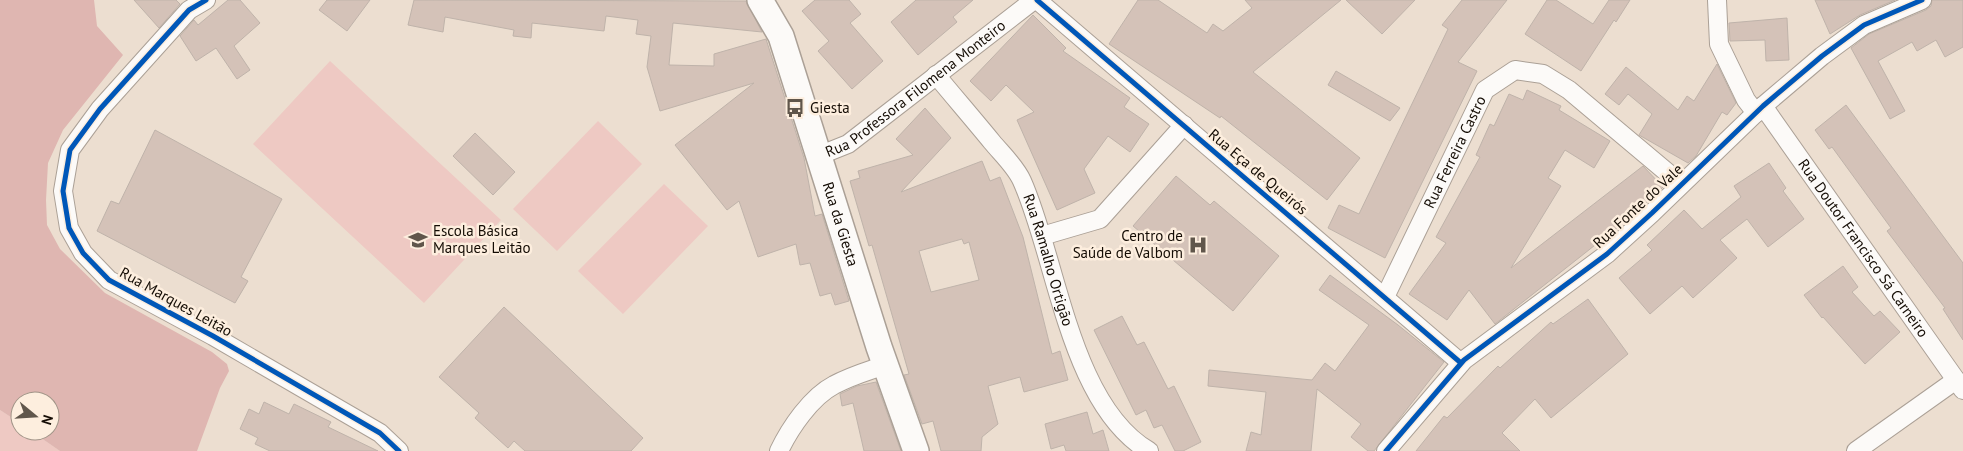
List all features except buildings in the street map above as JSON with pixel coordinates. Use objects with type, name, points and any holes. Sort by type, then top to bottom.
[{"type":"street","name":"Rua Marques Leitão","points":[[206,0],[186,5],[100,109],[70,150],[63,190],[69,228],[83,253],[109,280],[213,336],[380,433],[398,451]]},
{"type":"street","name":"Rua da Giesta","points":[[760,0],[781,36],[885,365],[916,451]]},
{"type":"street","name":"Rua Professora Filomena Monteiro","points":[[818,156],[848,144],[1035,0]]},
{"type":"street","name":"Rua Eça de Queirós","points":[[1035,0],[1385,297],[1431,339],[1462,363]]},
{"type":"street","name":"Rua Doutor Francisco Sá Carneiro","points":[[1717,0],[1719,44],[1746,100],[1760,110],[1960,385]]},
{"type":"street","name":"Rua Fonte do Vale","points":[[1386,451],[1462,363],[1606,254],[1760,110],[1822,56],[1864,25],[1922,0]]},
{"type":"street","name":"Rua Ferreira Castro","points":[[1385,297],[1485,90],[1515,70],[1543,74],[1569,90],[1681,184]]},
{"type":"street","name":"Rua Ramalho Ortigão","points":[[936,76],[1021,179],[1042,236],[1058,294],[1079,354],[1100,400],[1120,427],[1149,451]]},
{"type":"street","points":[[1042,236],[1100,219],[1184,125]]},
{"type":"street","points":[[779,451],[784,440],[811,404],[832,385],[885,365]]},
{"type":"street","points":[[1856,451],[1960,385]]},
{"type":"shaded area","points":[[0,0],[94,0],[97,26],[123,55],[63,130],[48,163],[47,225],[60,249],[105,293],[212,352],[227,364],[229,371],[220,388],[197,451],[60,451],[46,441],[60,441],[60,391],[10,391],[10,416],[0,410]]},
{"type":"shaded area","points":[[330,61],[501,220],[424,303],[253,144]]},
{"type":"shaded area","points":[[598,121],[642,164],[557,251],[513,209]]},
{"type":"shaded area","points":[[664,184],[708,226],[623,314],[578,271]]},
{"type":"shaded area","points":[[0,410],[10,416],[10,441],[46,441],[60,451],[0,451]]},
{"type":"cycle path","points":[[206,0],[189,10],[100,109],[70,150],[63,191],[69,228],[83,253],[109,280],[213,336],[380,433],[399,451]]},
{"type":"cycle path","points":[[1037,0],[1461,363]]},
{"type":"cycle path","points":[[1386,451],[1464,360],[1607,254],[1763,106],[1822,56],[1864,25],[1922,0]]},
{"type":"place","name":"Giesta","points":[[795,108]]},
{"type":"place","name":"Escola Básica Marques Leitão","points":[[418,240]]},
{"type":"place","name":"Centro de Saúde de Valbom","points":[[1198,245]]}]
